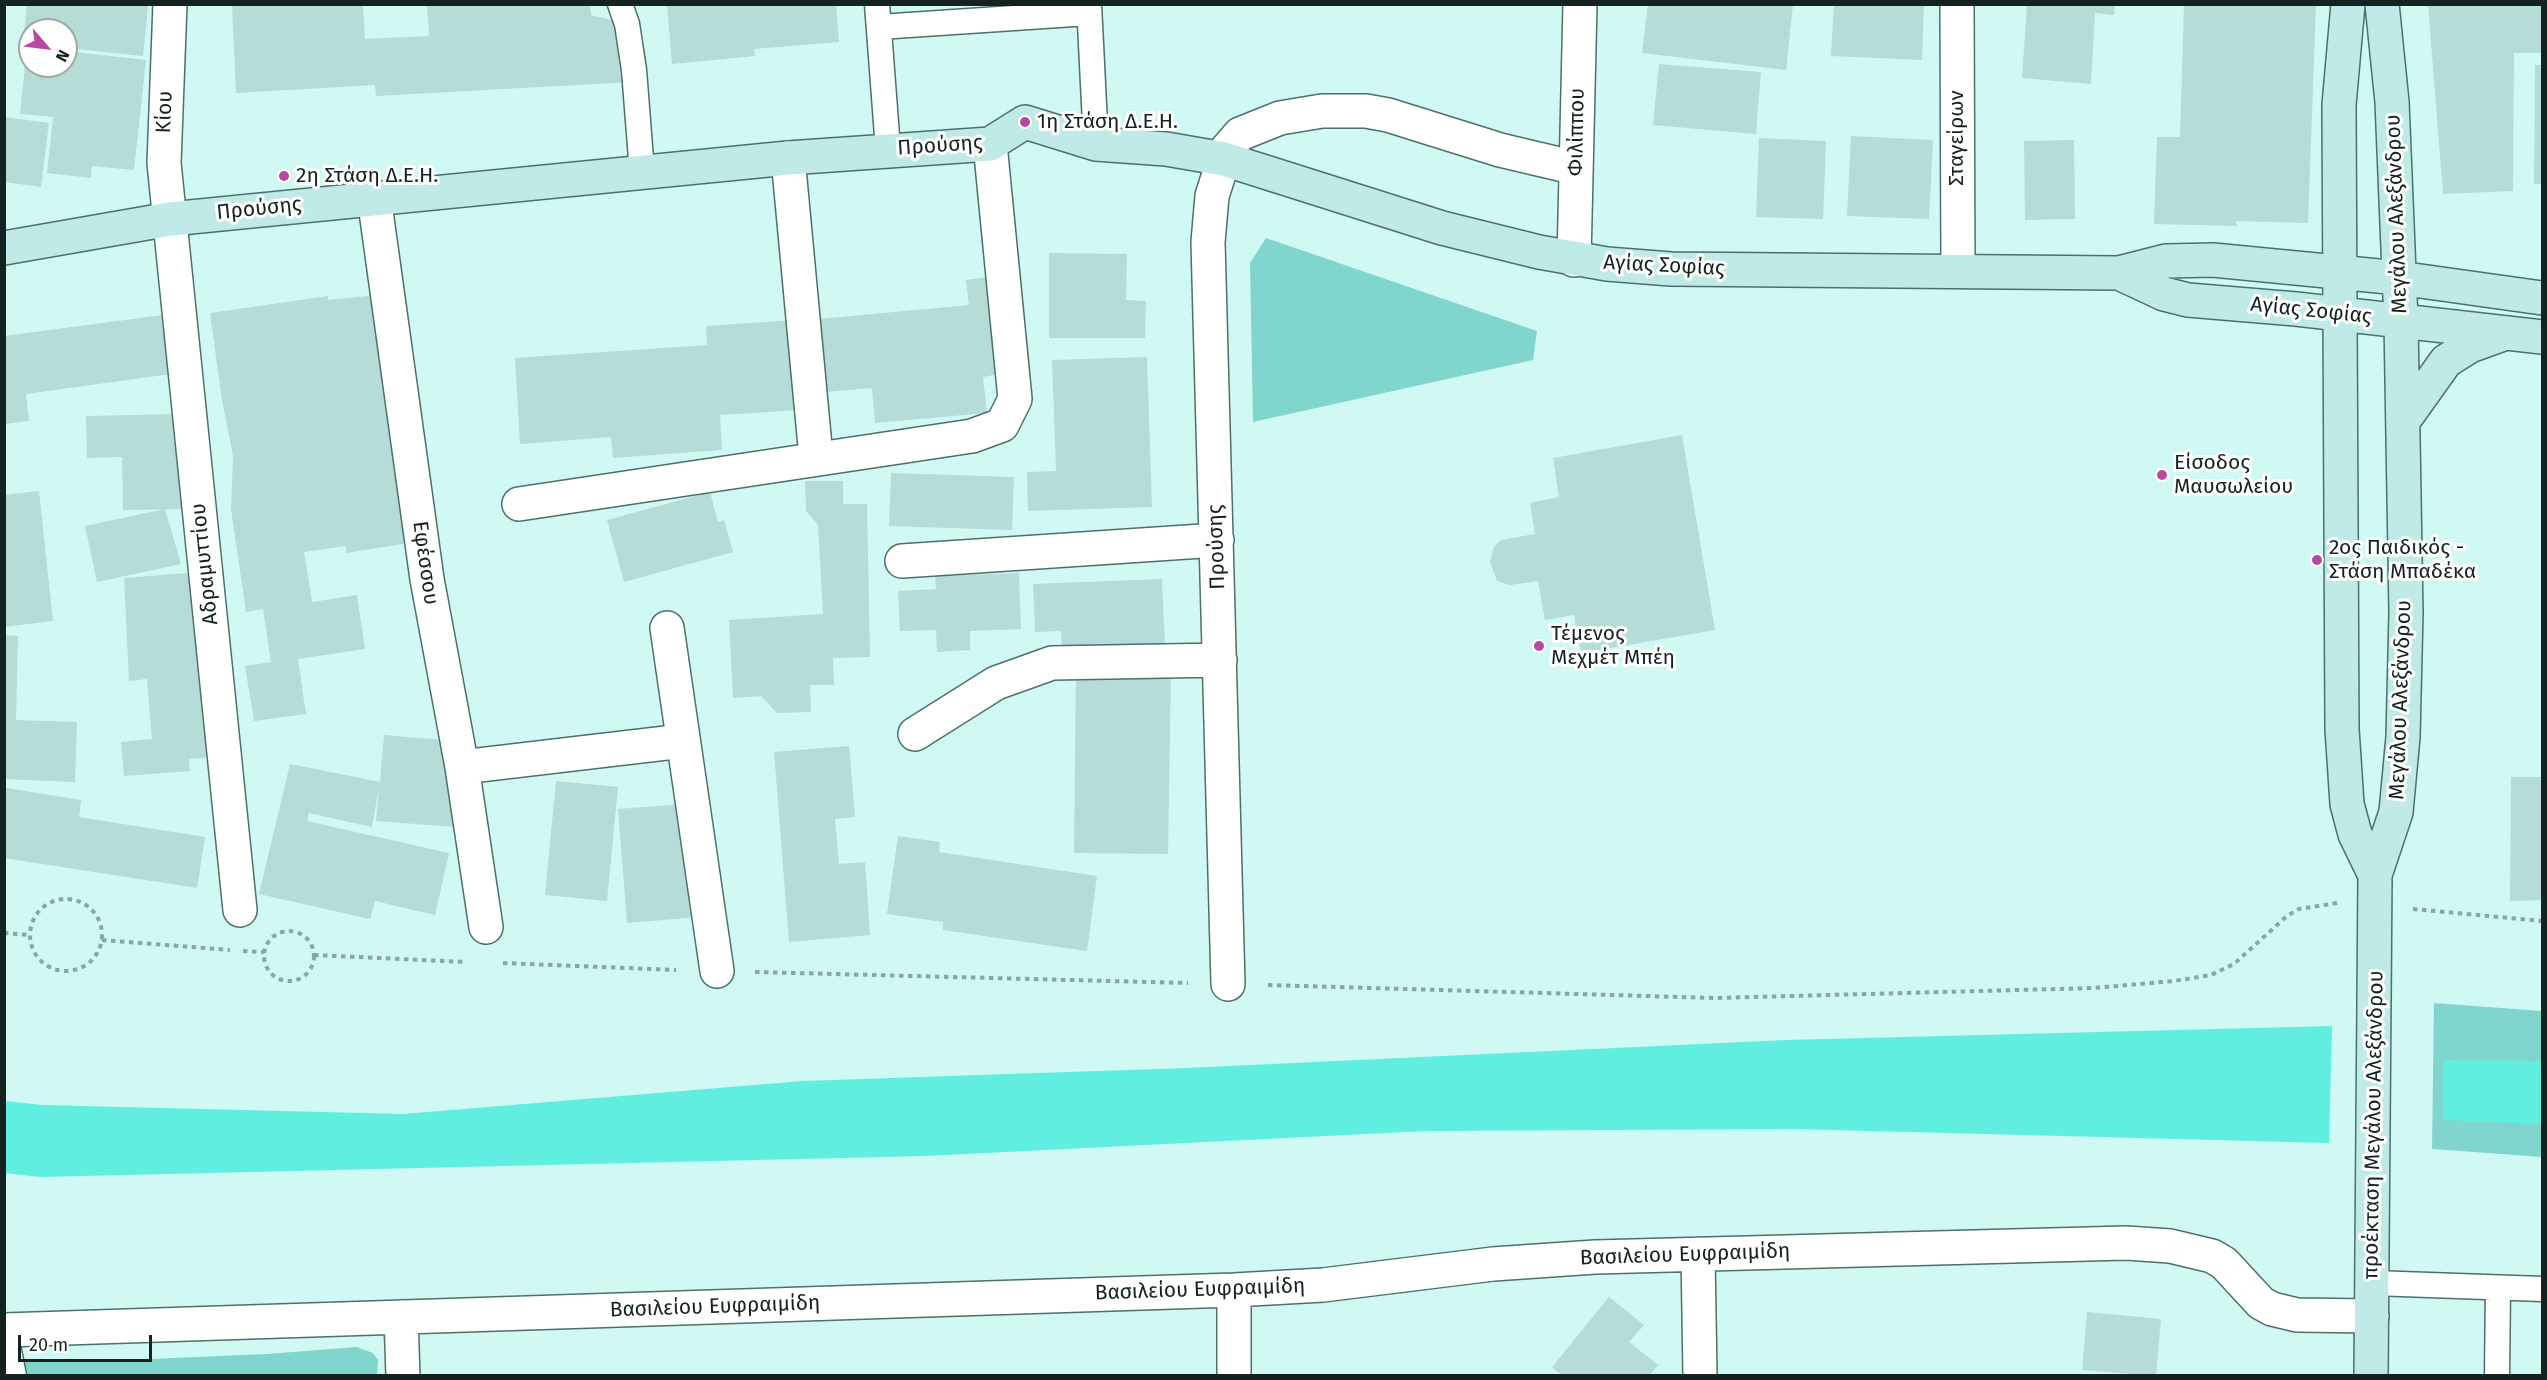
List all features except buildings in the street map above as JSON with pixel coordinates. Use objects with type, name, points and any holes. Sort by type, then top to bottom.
[{"type":"main road","points":[[2348,4],[2339,105],[2338,314],[2342,729],[2346,793],[2375,906]]},
{"type":"main road","name":"Μεγάλου Αλεξάνδρου","points":[[2375,906],[2396,812],[2403,737],[2406,613],[2401,321],[2392,102],[2382,4]]},
{"type":"main road","name":"Προύσης","points":[[4,248],[170,219],[374,197],[888,149],[990,144],[1024,122],[1096,144],[1166,149],[1224,159]]},
{"type":"main road","name":"Αγίας Σοφίας","points":[[1224,159],[1442,228],[1574,260],[1671,269],[2119,273],[2166,261],[2213,260],[2399,278],[2542,298]]},
{"type":"main road","name":"Αγίας Σοφίας","points":[[2119,273],[2164,294],[2188,300],[2542,337]]},
{"type":"main road","points":[[2404,420],[2446,361],[2470,346],[2506,333]]},
{"type":"main road","name":"προέκταση Μεγάλου Αλεξάνδρου","points":[[2371,1376],[2375,906]]},
{"type":"street","name":"Κίου","points":[[170,4],[163,130],[170,219]]},
{"type":"street","name":"Φιλίππου","points":[[1574,260],[1580,4]]},
{"type":"street","name":"Σταγείρων","points":[[1957,4],[1958,271]]},
{"type":"street","points":[[1224,159],[1233,139],[1251,128],[1301,114],[1342,110],[1388,115],[1500,150],[1576,168]]},
{"type":"street","points":[[519,504],[816,457],[972,436],[1002,424],[1015,399],[990,144]]},
{"type":"street","points":[[788,158],[816,457]]},
{"type":"street","name":"Προύσης","points":[[1224,159],[1212,196],[1208,242],[1228,984]]},
{"type":"street","name":"Εφέσσου","points":[[374,197],[427,579],[462,768],[486,927]]},
{"type":"street","name":"Αδραμυττίου","points":[[170,219],[240,910]]},
{"type":"street","points":[[902,561],[1216,540]]},
{"type":"street","points":[[667,628],[717,971]]},
{"type":"street","points":[[915,734],[996,683],[1052,663],[1220,660]]},
{"type":"street","points":[[462,768],[683,741]]},
{"type":"street","name":"Βασιλείου Ευφραιμίδη","points":[[5,1330],[1234,1290],[1323,1285],[1493,1264],[1698,1254],[2126,1243],[2170,1246],[2200,1252],[2224,1263],[2261,1303],[2272,1309],[2297,1315],[2372,1316]]},
{"type":"street","points":[[1698,1254],[1700,1376]]},
{"type":"street","points":[[1234,1290],[1234,1376]]},
{"type":"street","points":[[401,1317],[403,1376]]},
{"type":"lane","points":[[620,4],[627,24],[632,59],[642,172]]},
{"type":"lane","points":[[888,149],[878,16],[1089,8],[1096,144]]},
{"type":"lane","points":[[2373,1283],[2542,1289]]},
{"type":"lane","points":[[2497,1376],[2498,1288]]},
{"type":"lane","points":[[5,1330],[14,1376]]},
{"type":"path","points":[[69,899],[80,902],[97,917],[102,940],[98,952],[81,968],[57,971],[45,966],[37,957],[30,934],[37,913],[56,900],[69,899]]},
{"type":"path","points":[[502,963],[1715,998],[2094,988],[2174,981],[2211,975],[2234,964],[2287,916],[2299,909],[2331,903],[2542,921]]},
{"type":"path","points":[[290,931],[305,936],[310,942],[314,955],[307,973],[292,981],[284,981],[269,972],[264,952],[268,941],[275,935],[290,931]]},
{"type":"path","points":[[4,933],[30,934]]},
{"type":"path","points":[[102,940],[264,952]]},
{"type":"path","points":[[314,955],[467,962]]},
{"type":"shaded area","points":[[1266,238],[1537,331],[1533,360],[1253,422],[1250,263]]},
{"type":"shaded area","points":[[2434,1003],[2542,1011],[2542,1157],[2432,1149]]},
{"type":"shaded area","points":[[2332,1026],[2329,1143],[1794,1129],[1426,1131],[925,1156],[40,1177],[5,1173],[5,1101],[42,1105],[403,1114],[803,1081],[1186,1068],[1786,1040]]},
{"type":"shaded area","points":[[2443,1060],[2542,1061],[2542,1124],[2443,1120]]},
{"type":"shaded area","points":[[357,1347],[373,1353],[378,1360],[377,1376],[5,1376],[4,1361],[78,1362],[267,1354]]},
{"type":"pier","points":[[2333,1023],[2335,1026],[2333,1137]]},
{"type":"place","name":"1η Στάση Δ.Ε.Η.","points":[[1025,122]]},
{"type":"place","name":"2η Στάση Δ.Ε.Η.","points":[[284,176]]},
{"type":"place","name":"Είσοδος Μαυσωλείου","points":[[2162,475]]},
{"type":"place","name":"2ος Παιδικός - Στάση Μπαδέκα","points":[[2317,560]]},
{"type":"place","name":"Τέμενος Μεχμέτ Μπέη","points":[[1539,646]]}]
